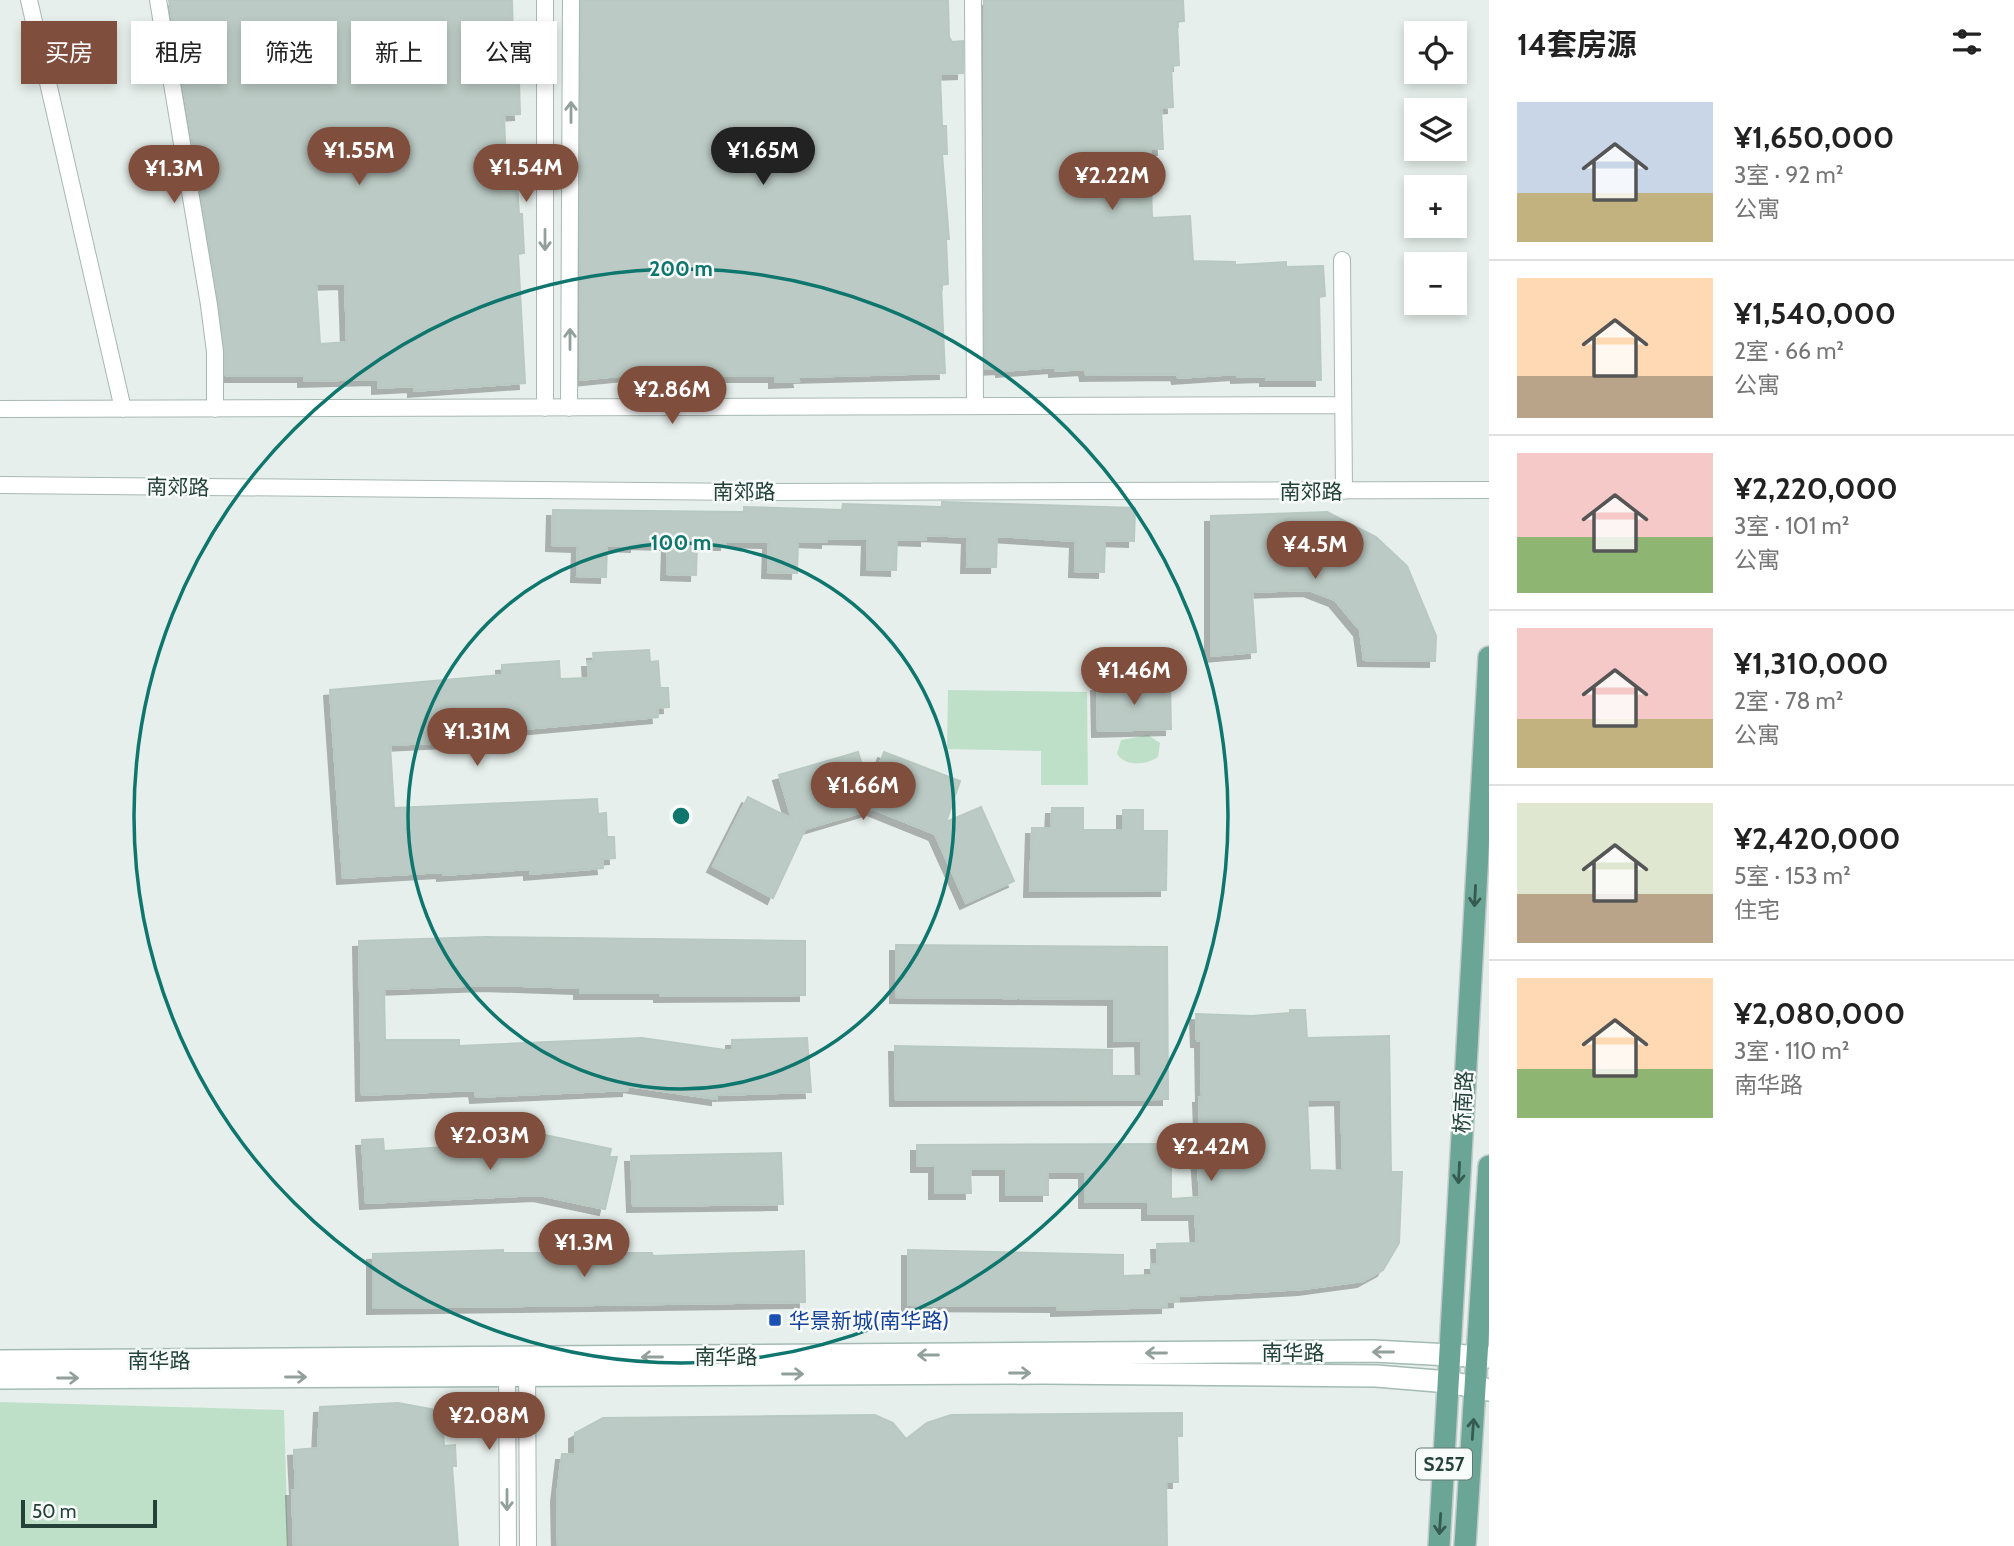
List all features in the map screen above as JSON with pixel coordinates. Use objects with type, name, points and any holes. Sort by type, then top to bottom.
[{"type":"main road","name":"桥南路","points":[[1438,1546],[1489,657]]},
{"type":"main road","name":"S257","points":[[1465,1546],[1470,1479],[1483,1388],[1489,1166]]},
{"type":"main road","points":[[1470,1479],[1489,1453]]},
{"type":"street","points":[[29,0],[123,409]]},
{"type":"street","points":[[158,0],[209,306],[215,352],[215,409]]},
{"type":"street","points":[[544,408],[545,0]]},
{"type":"street","points":[[569,408],[571,0]]},
{"type":"street","points":[[973,0],[975,406]]},
{"type":"street","points":[[1342,260],[1344,491]]},
{"type":"street","points":[[0,410],[1343,405]]},
{"type":"street","name":"南郊路","points":[[0,485],[753,492],[1489,490]]},
{"type":"street","name":"南华路","points":[[0,1378],[1373,1351],[1483,1356]]},
{"type":"street","name":"南华路","points":[[0,1361],[1376,1376],[1449,1382],[1483,1388]]},
{"type":"street","points":[[508,1546],[517,1367]]},
{"type":"street","points":[[517,1367],[528,1546]]},
{"type":"green space","points":[[948,690],[1087,692],[1088,785],[1041,785],[1041,751],[947,749]]},
{"type":"green space","points":[[1148,735],[1160,743],[1158,757],[1148,762],[1131,763],[1117,754],[1121,740]]},
{"type":"green space","points":[[0,1402],[284,1410],[288,1546],[0,1546]]},
{"type":"building","points":[[169,0],[512,0],[513,21],[461,21],[461,84],[519,84],[520,114],[504,115],[506,169],[516,169],[519,214],[522,214],[524,253],[518,254],[525,383],[414,391],[414,386],[378,388],[378,379],[304,381],[304,376],[226,376],[219,303],[183,84],[227,84],[227,21],[172,21]],"holes":[[[345,283],[347,342],[320,344],[316,284]]]},
{"type":"building","points":[[581,0],[948,0],[949,37],[952,42],[963,41],[963,73],[940,74],[942,126],[946,126],[947,154],[942,154],[949,239],[946,239],[948,284],[941,285],[945,373],[798,377],[799,381],[775,382],[775,376],[719,376],[719,373],[660,377],[659,372],[580,380]]},
{"type":"building","points":[[984,0],[1183,0],[1184,21],[1177,22],[1179,65],[1171,66],[1173,107],[1161,108],[1163,149],[1150,149],[1152,218],[1190,216],[1193,261],[1235,262],[1235,265],[1286,262],[1286,267],[1323,266],[1325,296],[1319,297],[1321,380],[1266,380],[1266,376],[1237,377],[1237,374],[1178,378],[1177,374],[1086,375],[1085,369],[1055,371],[1055,367],[1002,371],[1002,368],[985,369]]},
{"type":"building","points":[[942,502],[1135,508],[1134,541],[1105,540],[1104,572],[1075,571],[1076,541],[997,536],[996,567],[967,567],[968,537],[926,535],[926,540],[897,539],[896,570],[867,569],[868,539],[827,538],[827,542],[798,541],[797,573],[768,572],[769,542],[726,541],[726,544],[697,544],[696,575],[667,574],[668,544],[636,543],[636,546],[607,545],[606,577],[577,576],[578,546],[552,545],[553,510],[744,512],[744,507],[842,510],[843,504],[942,507]]},
{"type":"building","points":[[1327,512],[1376,537],[1407,566],[1436,636],[1435,661],[1364,660],[1360,630],[1335,600],[1309,590],[1252,592],[1256,652],[1211,656],[1211,516]]},
{"type":"building","points":[[649,650],[650,662],[658,661],[660,688],[668,688],[669,707],[657,708],[658,717],[492,732],[492,740],[390,745],[394,808],[597,799],[598,814],[606,813],[607,837],[614,837],[615,858],[602,859],[603,868],[530,874],[530,869],[343,878],[330,690],[502,675],[502,665],[559,661],[560,679],[589,678],[588,661],[594,661],[593,653]]},
{"type":"building","points":[[1170,683],[1171,729],[1098,731],[1097,685]]},
{"type":"building","points":[[858,752],[870,791],[884,752],[960,781],[946,822],[981,807],[1014,881],[966,903],[935,834],[873,809],[805,829],[773,898],[713,866],[748,797],[792,819],[779,775]]},
{"type":"building","points":[[1052,808],[1083,808],[1083,830],[1123,830],[1123,810],[1143,810],[1143,831],[1167,831],[1166,890],[1030,891],[1032,828],[1051,828]]},
{"type":"building","points":[[486,937],[805,941],[805,995],[660,996],[660,993],[580,993],[580,988],[490,985],[384,989],[385,1040],[459,1040],[459,1046],[642,1038],[732,1051],[732,1040],[807,1038],[811,1092],[717,1095],[717,1099],[628,1086],[628,1090],[476,1097],[475,1090],[362,1095],[359,941]]},
{"type":"building","points":[[896,945],[1167,947],[1168,1099],[896,1100],[895,1046],[1112,1050],[1112,1076],[1142,1076],[1141,1040],[1114,1041],[1114,999],[896,997]]},
{"type":"building","points":[[1290,1010],[1305,1010],[1307,1038],[1389,1036],[1391,1172],[1402,1172],[1399,1243],[1383,1270],[1363,1281],[1304,1289],[1179,1296],[1179,1301],[1167,1302],[1167,1307],[1057,1310],[1057,1306],[908,1305],[908,1250],[1123,1255],[1123,1276],[1151,1275],[1151,1264],[1158,1264],[1157,1244],[1197,1243],[1195,1214],[1148,1214],[1148,1202],[1085,1202],[1085,1172],[1048,1172],[1048,1195],[1006,1195],[1006,1169],[970,1169],[971,1193],[935,1193],[935,1166],[917,1166],[917,1145],[1171,1144],[1171,1199],[1200,1197],[1197,1152],[1201,1152],[1201,1041],[1197,1041],[1196,1014],[1252,1016],[1290,1013]],"holes":[[[1341,1099],[1343,1171],[1310,1170],[1307,1100]]]},
{"type":"building","points":[[540,1134],[611,1149],[609,1157],[617,1157],[605,1209],[539,1195],[366,1203],[362,1140],[383,1139],[384,1151],[539,1141]]},
{"type":"building","points":[[781,1153],[783,1204],[633,1206],[631,1156]]},
{"type":"building","points":[[503,1250],[503,1253],[652,1253],[653,1256],[804,1251],[805,1302],[373,1308],[373,1254]]},
{"type":"building","points":[[398,1403],[442,1411],[444,1446],[455,1445],[456,1466],[452,1466],[458,1546],[294,1546],[294,1450],[318,1448],[320,1407]]},
{"type":"building","points":[[1182,1413],[1182,1436],[1177,1436],[1178,1482],[1166,1482],[1167,1546],[558,1546],[557,1496],[562,1454],[575,1454],[575,1433],[603,1418],[875,1415],[893,1423],[906,1439],[927,1423],[951,1415]]},
{"type":"place","name":"华景新城(南华路)","points":[[775,1320]]}]
